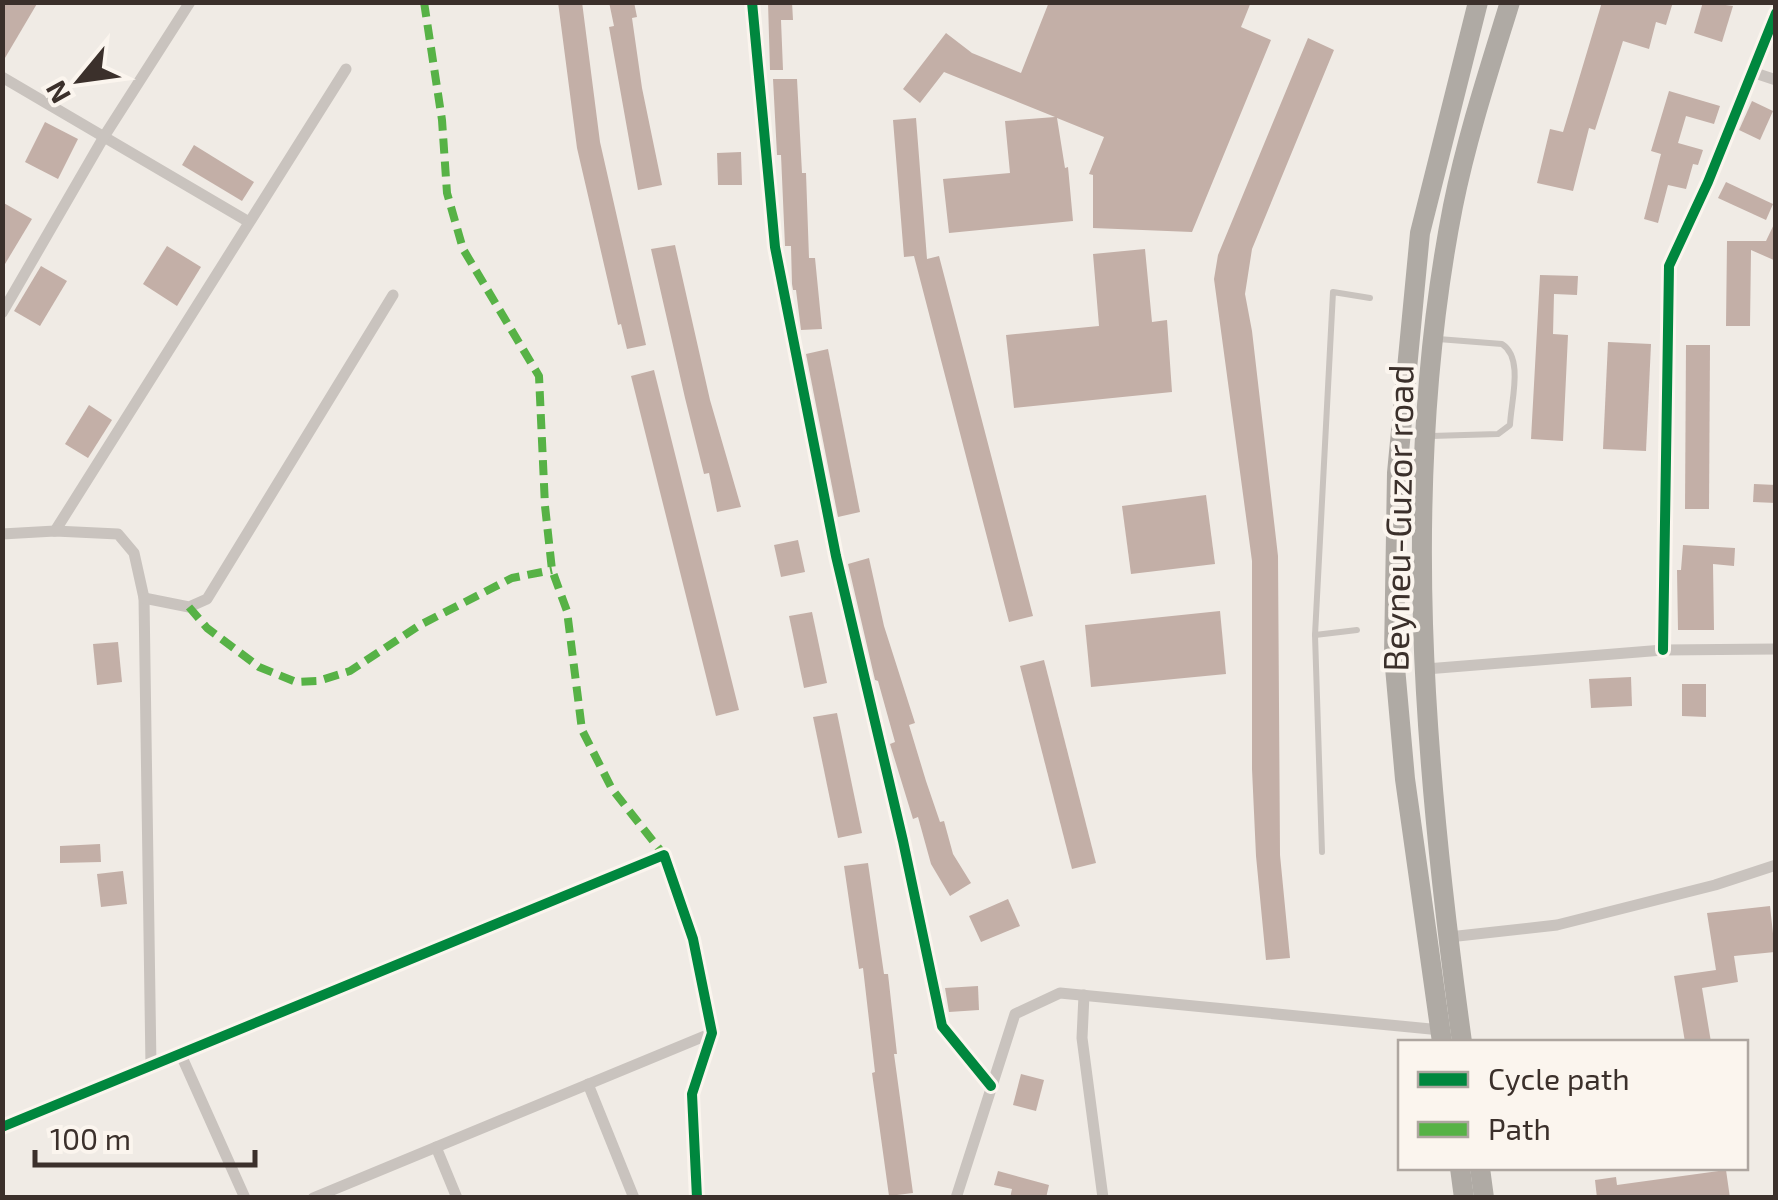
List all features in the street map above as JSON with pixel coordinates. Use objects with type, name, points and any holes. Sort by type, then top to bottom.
[{"type":"highway","name":"Beyneu-Guzor road","points":[[1441,1036],[1405,779],[1394,656],[1397,473],[1418,251],[1478,2]]},
{"type":"highway","name":"Beyneu-Guzor road","points":[[1462,1040],[1426,663],[1425,436],[1453,206],[1480,97],[1510,2]]},
{"type":"highway","points":[[1394,656],[1426,663]]},
{"type":"highway","points":[[1460,1170],[1464,1198]]},
{"type":"highway","points":[[1480,1170],[1484,1198]]},
{"type":"street","points":[[2,314],[105,135],[190,2]]},
{"type":"street","points":[[752,2],[775,247],[836,556],[942,1026],[991,1086]]},
{"type":"street","points":[[1663,650],[1670,266],[1776,13]]},
{"type":"street","points":[[55,530],[346,68]]},
{"type":"street","points":[[1752,72],[1776,80]]},
{"type":"street","points":[[2,77],[249,222]]},
{"type":"street","points":[[144,598],[188,607],[207,599],[393,296]]},
{"type":"street","points":[[2,534],[55,530],[118,534],[134,553],[144,598],[152,1067]]},
{"type":"street","points":[[1426,663],[1776,648]]},
{"type":"street","points":[[2,1128],[664,854],[693,939],[712,1032],[692,1094],[697,1198]]},
{"type":"street","points":[[1449,937],[1557,926],[1715,886],[1776,865]]},
{"type":"street","points":[[956,1198],[1015,1014],[1060,993],[1441,1036]]},
{"type":"street","points":[[1084,995],[1082,1038],[1103,1198]]},
{"type":"street","points":[[313,1198],[712,1032]]},
{"type":"street","points":[[181,1055],[246,1198]]},
{"type":"street","points":[[588,1084],[634,1198]]},
{"type":"street","points":[[436,1146],[458,1198]]},
{"type":"lane","points":[[1322,852],[1315,636],[1333,292],[1370,298]]},
{"type":"lane","points":[[1425,436],[1498,434],[1510,425],[1514,357],[1509,347],[1434,338]]},
{"type":"lane","points":[[1315,636],[1357,630]]},
{"type":"building","points":[[2,2],[38,2],[2,63]]},
{"type":"building","points":[[558,2],[582,2],[600,142],[646,345],[627,349],[621,324],[618,325],[577,148]]},
{"type":"building","points":[[609,2],[634,2],[637,17],[632,18],[642,88],[662,185],[638,190],[609,27],[614,26]]},
{"type":"building","points":[[768,2],[792,2],[793,20],[781,20],[783,70],[770,70]]},
{"type":"building","points":[[1049,2],[1251,2],[1241,27],[1271,40],[1192,232],[1093,228],[1093,175],[1089,174],[1104,137],[1057,118],[1065,168],[1068,167],[1073,221],[949,233],[943,179],[1010,173],[1005,121],[1055,117],[944,72],[920,103],[903,89],[946,33],[972,53],[1021,73]]},
{"type":"building","points":[[1602,2],[1673,2],[1666,25],[1656,22],[1649,49],[1623,41],[1595,130],[1589,128],[1573,191],[1537,183],[1550,129],[1563,132]]},
{"type":"building","points":[[1703,2],[1733,6],[1722,42],[1694,33]]},
{"type":"building","points":[[1308,38],[1334,50],[1252,249],[1245,294],[1278,556],[1280,855],[1290,958],[1266,960],[1252,769],[1252,561],[1214,279],[1218,255]]},
{"type":"building","points":[[773,79],[797,79],[809,258],[815,258],[822,329],[801,330],[793,290],[791,246],[785,246]]},
{"type":"building","points":[[1669,91],[1720,106],[1714,124],[1686,116],[1678,143],[1703,150],[1698,165],[1693,164],[1686,189],[1668,185],[1658,223],[1644,219],[1661,154],[1651,151]]},
{"type":"building","points":[[1752,101],[1773,111],[1760,140],[1739,130]]},
{"type":"building","points":[[916,118],[927,259],[939,256],[1033,616],[1009,622],[914,256],[904,257],[893,120]]},
{"type":"building","points":[[45,122],[78,139],[58,179],[25,162]]},
{"type":"building","points":[[194,145],[254,182],[242,201],[182,165]]},
{"type":"building","points":[[741,152],[742,185],[718,185],[717,153]]},
{"type":"building","points":[[1726,182],[1773,204],[1766,220],[1718,198]]},
{"type":"building","points":[[2,202],[32,219],[2,269]]},
{"type":"building","points":[[1776,220],[1776,261],[1751,250],[1750,326],[1726,326],[1727,241],[1766,241]]},
{"type":"building","points":[[675,245],[710,400],[741,507],[717,512],[709,473],[704,474],[651,249]]},
{"type":"building","points":[[167,246],[201,267],[177,306],[143,284]]},
{"type":"building","points":[[1145,249],[1152,322],[1167,320],[1172,392],[1014,408],[1006,335],[1099,326],[1093,254]]},
{"type":"building","points":[[41,266],[67,281],[40,326],[14,311]]},
{"type":"building","points":[[1540,275],[1578,276],[1577,295],[1554,294],[1553,334],[1568,335],[1563,441],[1531,439]]},
{"type":"building","points":[[1608,342],[1651,344],[1646,451],[1603,449]]},
{"type":"building","points":[[1686,345],[1710,345],[1709,509],[1685,509]]},
{"type":"building","points":[[828,349],[860,512],[838,517],[806,354]]},
{"type":"building","points":[[654,370],[739,710],[716,716],[631,376]]},
{"type":"building","points":[[89,405],[112,420],[88,458],[65,444]]},
{"type":"building","points":[[1754,484],[1776,485],[1776,503],[1753,502]]},
{"type":"building","points":[[1206,495],[1215,564],[1131,574],[1122,506]]},
{"type":"building","points":[[798,540],[805,572],[781,577],[774,545]]},
{"type":"building","points":[[1683,545],[1735,548],[1734,566],[1713,564],[1714,630],[1678,630],[1677,570],[1681,570]]},
{"type":"building","points":[[869,558],[884,626],[915,723],[909,725],[926,781],[940,822],[944,821],[953,854],[971,883],[950,896],[931,864],[918,817],[913,819],[890,744],[895,742],[875,680],[848,564]]},
{"type":"building","points":[[1220,611],[1226,674],[1091,687],[1085,625]]},
{"type":"building","points":[[812,612],[827,683],[804,688],[789,616]]},
{"type":"building","points":[[118,642],[122,682],[97,685],[93,644]]},
{"type":"building","points":[[1044,660],[1096,863],[1072,869],[1020,666]]},
{"type":"building","points":[[1631,677],[1632,706],[1591,708],[1589,679]]},
{"type":"building","points":[[1682,684],[1706,684],[1706,717],[1682,716]]},
{"type":"building","points":[[837,713],[862,833],[838,838],[813,717]]},
{"type":"building","points":[[100,844],[101,862],[60,863],[60,846]]},
{"type":"building","points":[[868,863],[884,974],[888,974],[894,1054],[913,1193],[889,1196],[863,968],[859,969],[844,866]]},
{"type":"building","points":[[123,871],[127,904],[101,907],[97,874]]},
{"type":"building","points":[[1008,899],[1020,926],[981,942],[969,916]]},
{"type":"building","points":[[1770,906],[1775,952],[1734,956],[1738,982],[1702,988],[1711,1040],[1685,1040],[1674,976],[1716,970],[1707,913]]},
{"type":"building","points":[[978,986],[979,1010],[949,1012],[945,988]]},
{"type":"building","points":[[1021,1074],[1044,1080],[1036,1111],[1013,1105]]},
{"type":"building","points":[[1726,1170],[1730,1198],[1597,1198],[1595,1180],[1616,1177],[1617,1185]]},
{"type":"building","points":[[998,1171],[1049,1185],[1046,1198],[1010,1198],[1012,1189],[994,1185]]},
{"type":"marked path","points":[[424,2],[442,120],[447,193],[463,249],[539,376],[552,570],[567,611],[582,730],[612,789],[664,855]]},
{"type":"marked path","points":[[189,607],[207,628],[259,667],[296,682],[318,681],[350,671],[420,625],[512,578],[552,570]]},
{"type":"cycle path","points":[[752,2],[775,247],[836,556],[942,1026],[991,1086]]},
{"type":"cycle path","points":[[1663,650],[1669,266],[1708,182],[1776,13]]},
{"type":"cycle path","points":[[2,1127],[664,855],[693,939],[712,1033],[692,1094],[697,1198]]}]
